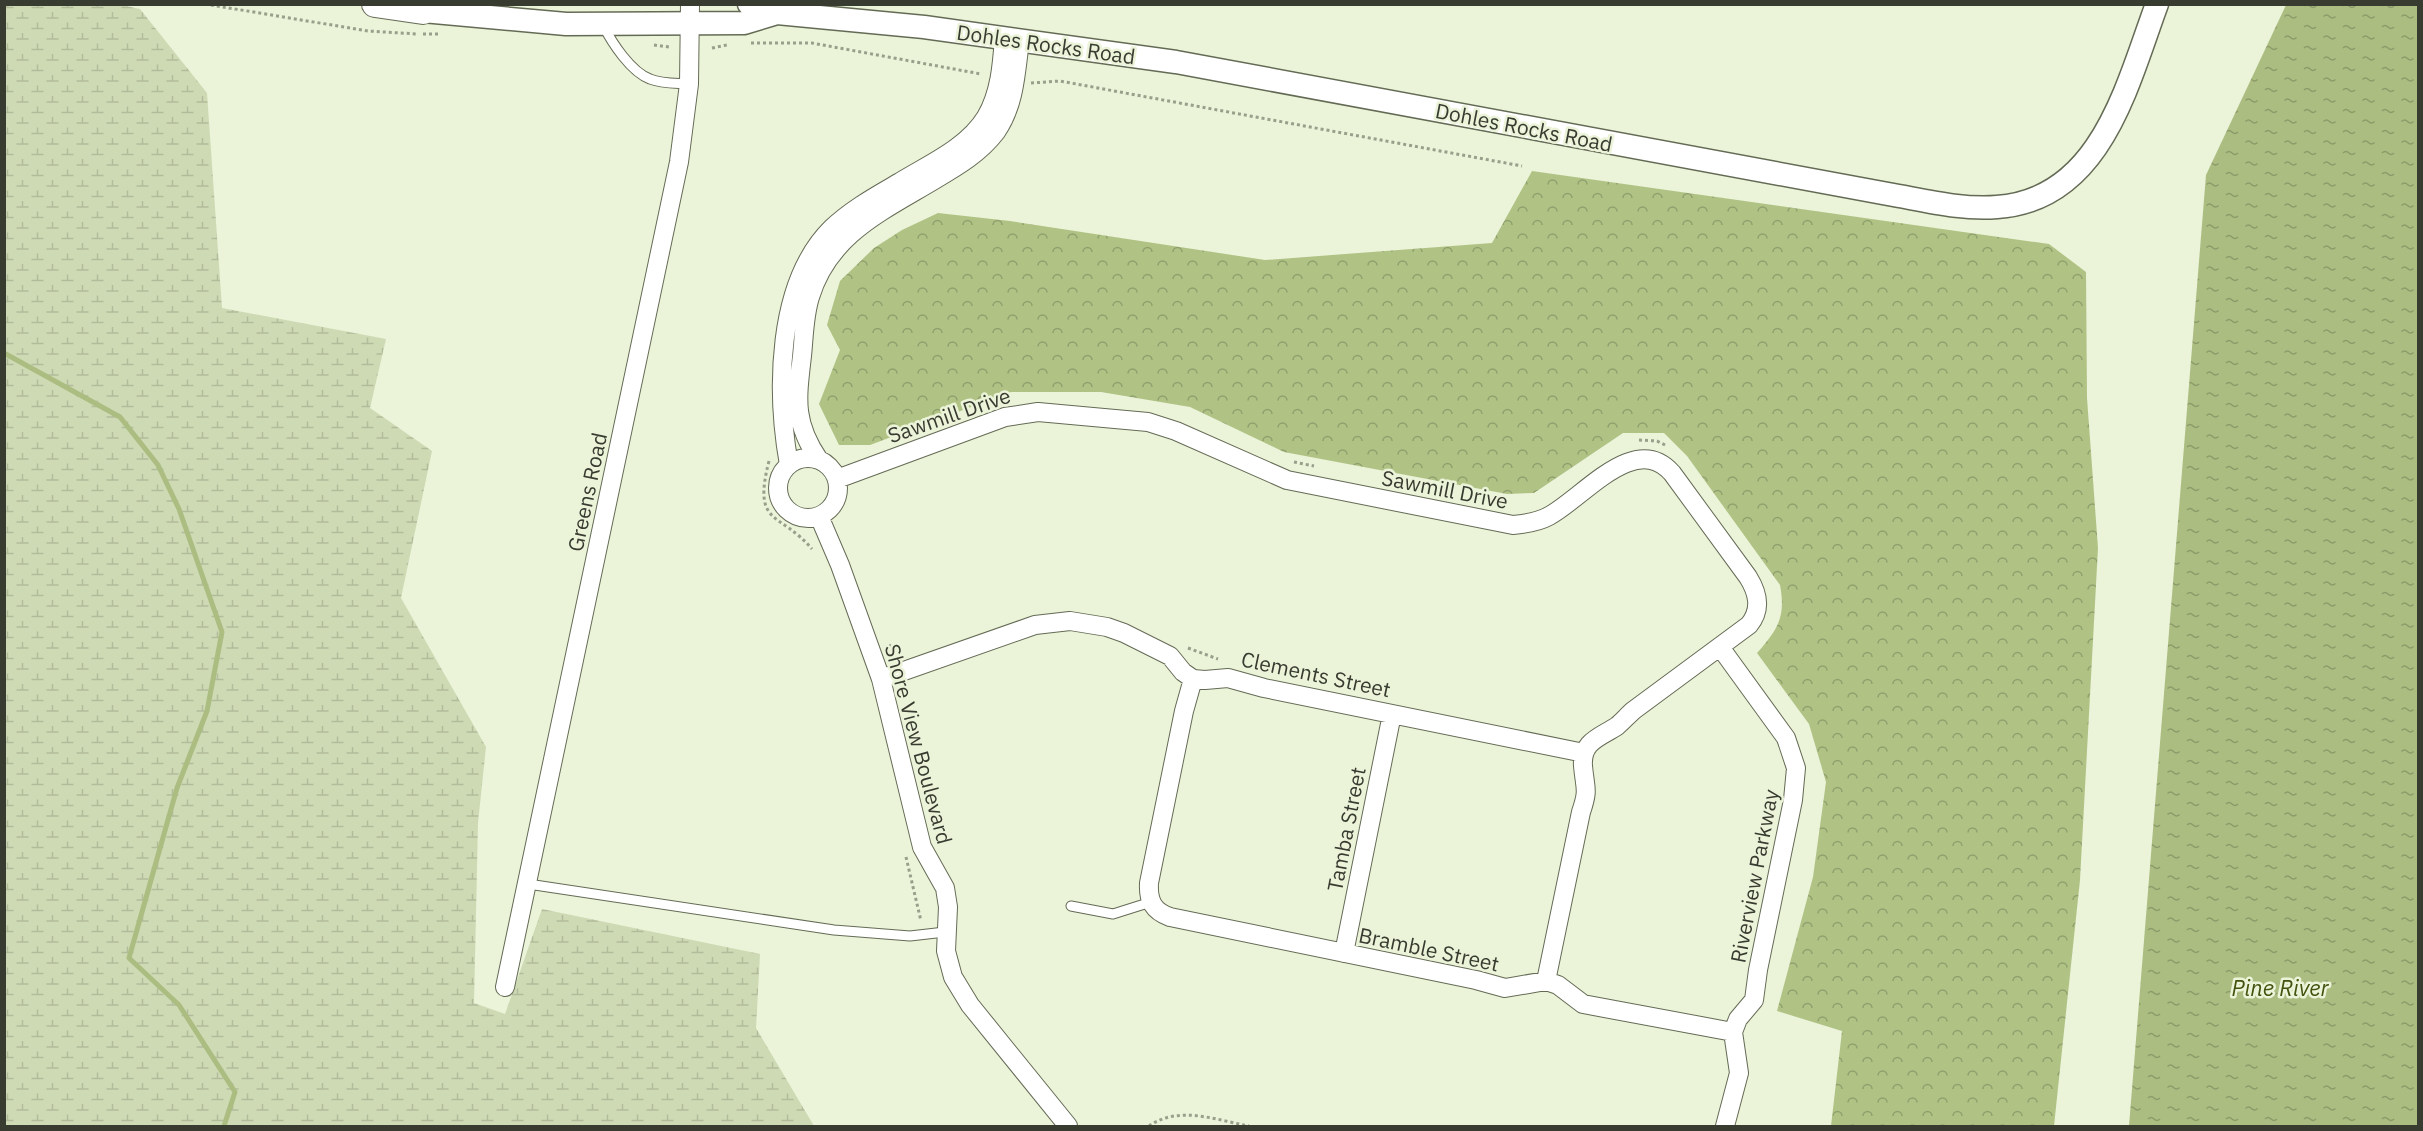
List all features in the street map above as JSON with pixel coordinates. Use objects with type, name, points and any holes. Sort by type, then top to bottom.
[{"type":"main road","name":"Dohles Rocks Road","points":[[375,4],[423,8]]},
{"type":"street","name":"Dohles Rocks Road","points":[[749,4],[777,13],[867,20],[1176,62],[1923,200],[1997,207],[2035,200],[2049,193],[2074,176],[2093,152],[2113,117],[2157,4]]},
{"type":"street","name":"Dohles Rocks Road","points":[[423,8],[524,21],[602,24],[689,14],[744,23],[777,13]]},
{"type":"street","name":"Greens Road","points":[[505,987],[679,162],[688,84],[689,14]]},
{"type":"street","points":[[819,460],[803,458],[789,465],[779,480],[780,499],[792,513],[800,517],[819,516],[833,505],[838,488],[833,471],[819,460],[802,432],[797,401],[809,298],[822,267],[831,252],[856,229],[963,163],[988,141],[1005,116],[1012,98],[1012,39]]},
{"type":"street","points":[[789,465],[782,413],[782,383],[791,303],[804,266],[823,238],[850,213],[955,148],[977,129],[997,93],[1012,39]]},
{"type":"street","name":"Sawmill Drive","points":[[837,479],[1005,417],[1038,412],[1148,422],[1176,431],[1281,478],[1513,525],[1547,517],[1626,462],[1652,458],[1672,473],[1756,592],[1758,606],[1752,621],[1614,728],[1595,737],[1584,753]]},
{"type":"street","name":"Shore View Boulevard","points":[[819,516],[840,565],[881,679],[922,847],[945,888],[948,907],[945,932],[948,965],[957,985],[1068,1126]]},
{"type":"street","points":[[881,679],[1035,625],[1070,621],[1107,627],[1166,654],[1193,679],[1184,711],[1149,883],[1151,902]]},
{"type":"street","name":"Riverview Parkway","points":[[1720,647],[1786,738],[1796,768],[1793,800],[1758,970],[1756,994],[1733,1032]]},
{"type":"street","name":"Clements Street","points":[[1193,679],[1236,679],[1264,688],[1584,753]]},
{"type":"street","name":"Tamba Street","points":[[1344,953],[1392,714]]},
{"type":"street","points":[[1584,753],[1587,797],[1581,812],[1546,981],[1558,985],[1583,1004],[1733,1032],[1740,1074],[1725,1126]]},
{"type":"street","name":"Bramble Street","points":[[1151,902],[1157,911],[1170,917],[1476,980],[1505,988],[1546,981]]},
{"type":"lane","points":[[602,24],[614,43],[643,76],[659,82],[688,84]]},
{"type":"lane","points":[[528,884],[834,930],[910,936],[945,932]]},
{"type":"lane","points":[[1071,906],[1119,913],[1151,902]]},
{"type":"path","points":[[205,4],[368,31],[449,35]]},
{"type":"path","points":[[741,44],[812,43],[985,75]]},
{"type":"path","points":[[1023,82],[1060,81],[1522,166]]},
{"type":"path","points":[[1028,92],[1030,83]]},
{"type":"path","points":[[1637,440],[1658,441],[1670,448]]},
{"type":"path","points":[[770,457],[763,486],[770,514],[803,539],[814,551]]},
{"type":"path","points":[[1285,463],[1300,461],[1317,467]]},
{"type":"path","points":[[887,640],[894,650],[908,653]]},
{"type":"path","points":[[1178,643],[1220,660]]},
{"type":"path","points":[[1149,1126],[1169,1116],[1188,1114],[1249,1126]]},
{"type":"green space","points":[[5,5],[121,5],[140,9],[207,93],[222,308],[386,339],[370,408],[432,451],[401,598],[486,747],[478,823],[474,1003],[505,1014],[542,909],[760,954],[756,1028],[814,1126],[5,1126]]},
{"type":"green space","points":[[1532,171],[2049,244],[2086,272],[2087,398],[2098,548],[2080,880],[2054,1126],[1831,1126],[1842,1031],[1777,1011],[1813,877],[1826,782],[1809,724],[1757,653],[1779,622],[1782,606],[1780,585],[1687,456],[1664,433],[1623,433],[1534,493],[1507,494],[1284,452],[1190,407],[1101,392],[1011,392],[870,445],[839,445],[819,404],[840,350],[827,325],[840,281],[874,248],[902,230],[938,213],[1010,221],[1265,260],[1492,243]]},
{"type":"water","name":"Pine River","points":[[2286,5],[2418,5],[2418,1126],[2129,1126],[2206,175]]},
{"type":"waterway","points":[[4,353],[120,417],[158,465],[179,509],[222,632],[207,711],[177,788],[129,958],[179,1005],[235,1092],[224,1126]]}]
